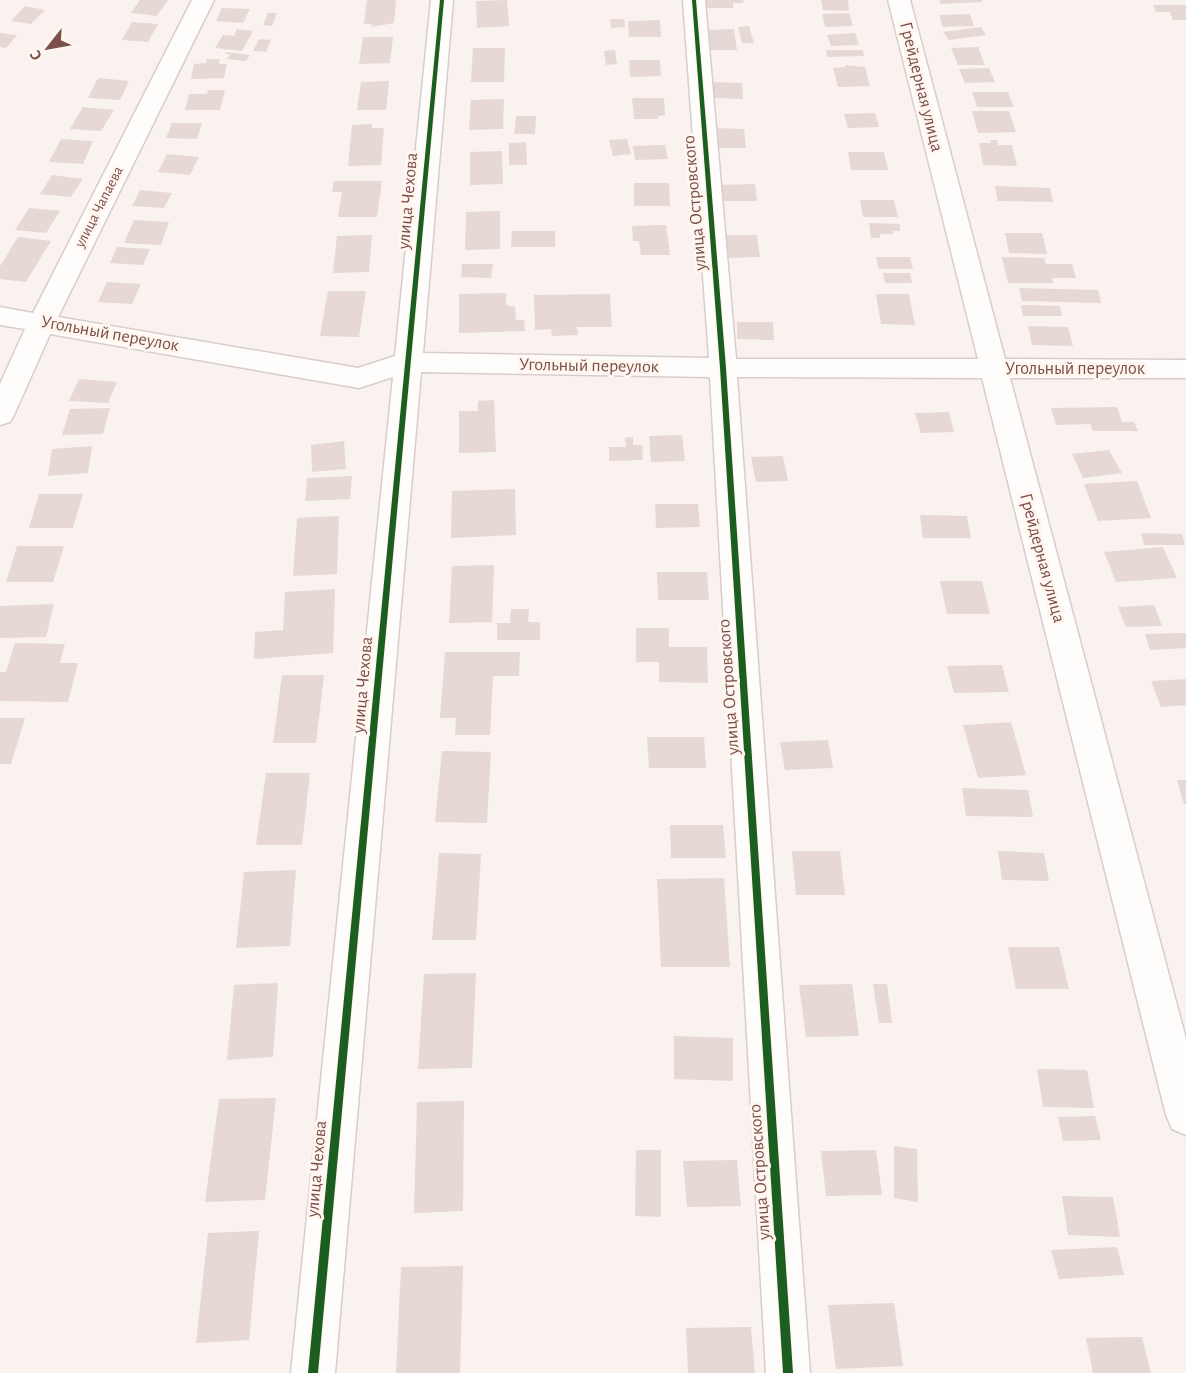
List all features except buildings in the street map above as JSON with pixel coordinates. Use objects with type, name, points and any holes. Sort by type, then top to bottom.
[{"type":"street","name":"улица Чапаева","points":[[0,415],[42,322],[202,0]]},
{"type":"street","name":"улица Чехова","points":[[313,1373],[442,0]]},
{"type":"street","name":"улица Островского","points":[[694,0],[723,368],[788,1373]]},
{"type":"street","name":"Грейдерная улица","points":[[899,0],[1186,1115]]},
{"type":"street","name":"Угольный переулок","points":[[0,316],[359,378],[408,362],[723,368],[1186,369]]},
{"type":"cycle path","points":[[313,1373],[442,0]]},
{"type":"cycle path","points":[[694,0],[723,368],[788,1373]]}]
